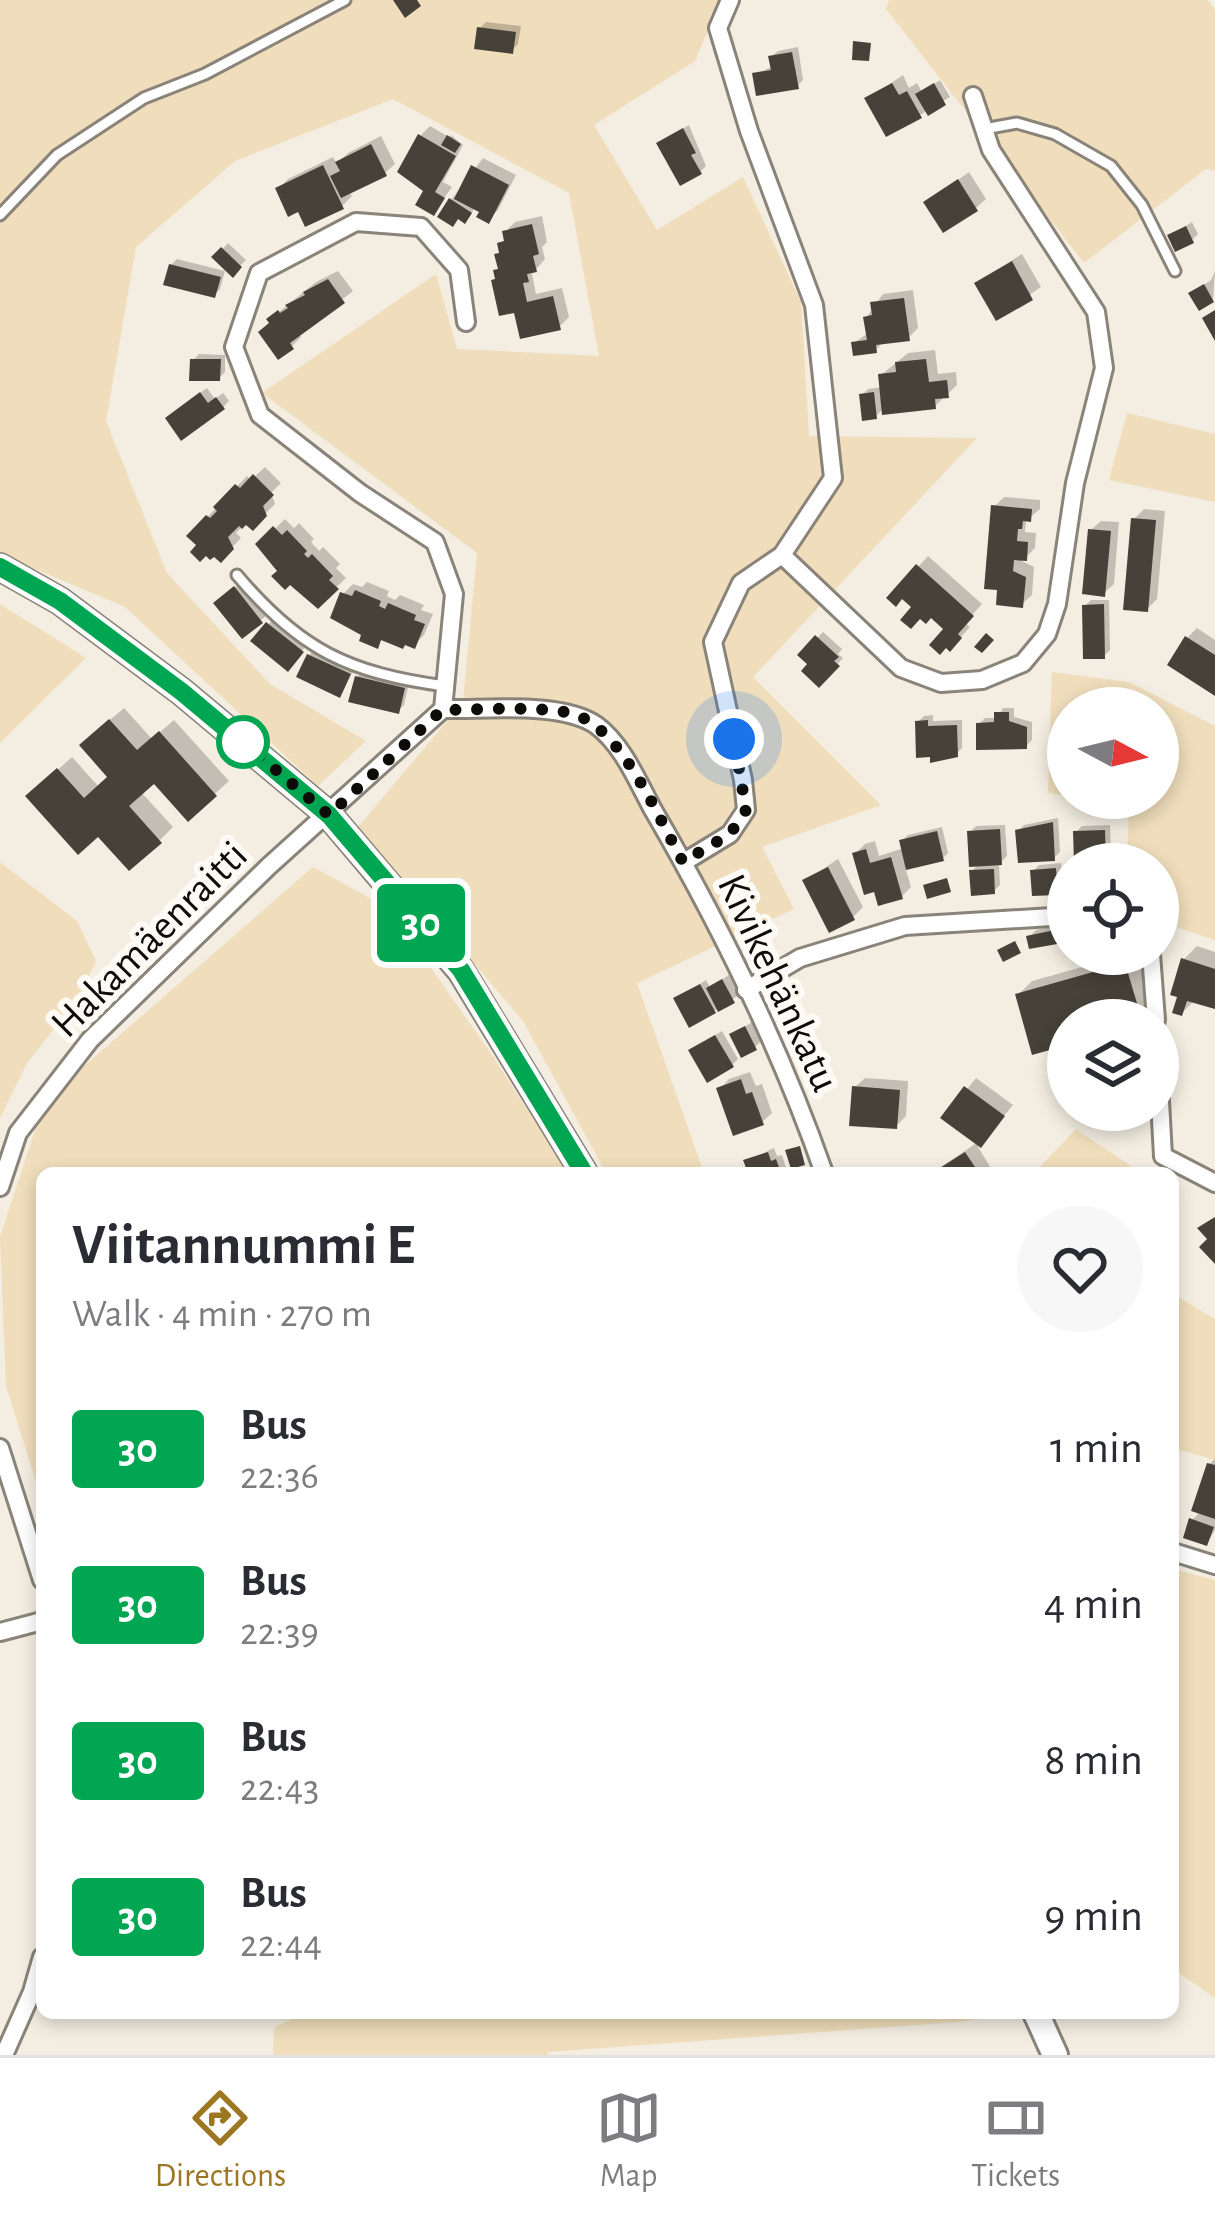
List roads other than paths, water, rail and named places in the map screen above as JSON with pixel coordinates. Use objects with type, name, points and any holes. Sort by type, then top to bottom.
[{"type":"street","points":[[683,862],[730,834],[746,810],[713,642],[740,583],[782,555],[833,478],[814,305],[749,131],[718,28],[730,0]]},
{"type":"street","points":[[782,555],[901,668],[941,683],[982,680],[1023,663],[1047,634],[1058,604],[1075,483],[1104,368],[1096,312],[991,150],[973,96]]},
{"type":"street","points":[[329,815],[442,710],[454,594],[435,542],[360,494],[260,416],[234,346],[260,273],[356,222],[421,227],[459,270],[466,322]]},
{"type":"street","points":[[0,567],[60,601],[165,679],[329,815],[461,970],[580,1167]]},
{"type":"street","name":"Kivikehänkatu","points":[[442,710],[568,712],[593,723],[612,739],[683,862],[746,990],[805,1118],[822,1167]]},
{"type":"street","name":"Hakamäenraitti","points":[[0,1187],[18,1132],[90,1040],[269,866],[329,815]]},
{"type":"street","points":[[746,990],[800,958],[905,926],[1047,917]]},
{"type":"street","points":[[1161,1131],[1162,1156],[1215,1184]]},
{"type":"street","points":[[0,1448],[36,1561]]},
{"type":"street","points":[[1179,1554],[1215,1565]]},
{"type":"street","points":[[0,1632],[36,1623]]},
{"type":"street","points":[[4,2055],[36,1978]]},
{"type":"street","points":[[1039,2019],[1055,2055]]},
{"type":"lane","points":[[0,215],[57,155],[144,98],[205,74],[345,0]]},
{"type":"lane","points":[[984,129],[1017,123],[1054,134],[1111,166],[1142,206],[1175,272]]},
{"type":"lane","points":[[237,575],[271,616],[310,646],[355,667],[445,686]]}]
